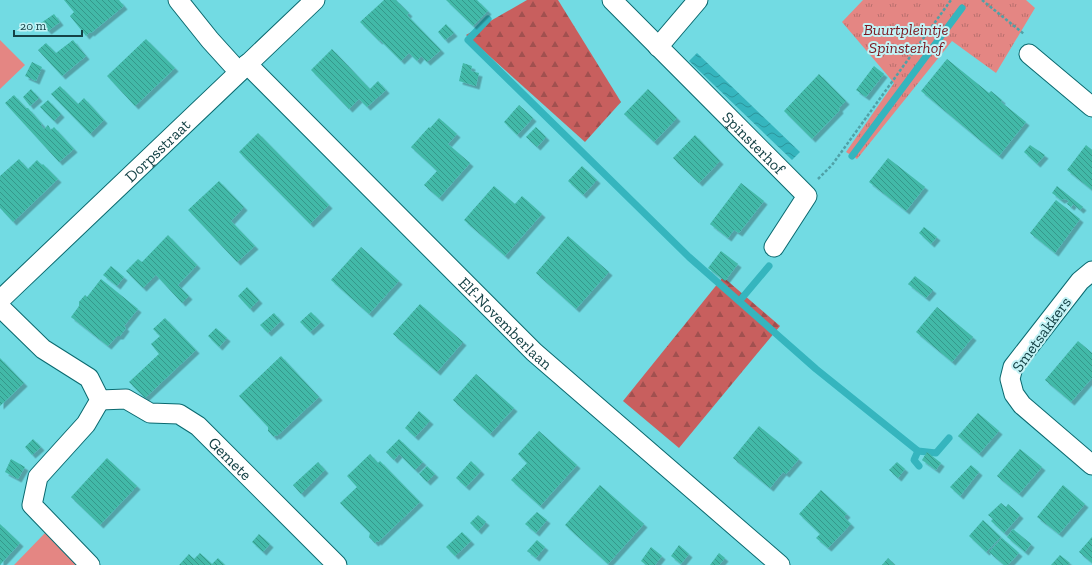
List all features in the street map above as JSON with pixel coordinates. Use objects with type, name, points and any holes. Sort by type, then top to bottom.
[{"type":"street","name":"Elf-Novemberlaan","points":[[178,0],[210,40],[243,68],[534,352],[780,565]]},
{"type":"street","name":"Dorpsstraat","points":[[0,300],[315,0]]},
{"type":"street","name":"Spinsterhof","points":[[612,0],[803,193]]},
{"type":"street","points":[[658,47],[698,0]]},
{"type":"street","points":[[1029,54],[1092,107]]},
{"type":"street","points":[[774,247],[807,196],[803,193]]},
{"type":"street","name":"Smetsakkers","points":[[1092,271],[1080,281],[1013,367],[1010,379],[1014,394],[1022,405],[1092,465]]},
{"type":"street","points":[[0,307],[43,349],[89,378],[100,400],[86,424],[38,477],[32,505],[90,565]]},
{"type":"street","name":"Gemete","points":[[100,400],[126,399],[150,413],[179,414],[198,426],[337,565]]},
{"type":"path","points":[[803,193],[832,165],[951,0]]},
{"type":"path","points":[[982,0],[1024,33],[1029,54]]},
{"type":"green space","points":[[527,0],[558,0],[621,102],[585,142],[466,35]]},
{"type":"green space","name":"Buurtpleintje Spinsterhof","points":[[863,0],[1026,0],[1035,8],[996,73],[952,41],[857,159],[846,152],[894,83],[842,22]]},
{"type":"green space","points":[[0,40],[25,65],[0,89]]},
{"type":"green space","points":[[723,277],[780,326],[679,448],[623,401]]},
{"type":"green space","points":[[45,533],[78,565],[14,565]]},
{"type":"water","points":[[697,53],[800,152],[792,160],[689,61]]},
{"type":"building","points":[[64,0],[119,0],[124,6],[86,36],[70,16],[74,12]]},
{"type":"building","points":[[384,0],[396,0],[409,13],[407,15],[441,50],[427,62],[421,56],[417,61],[409,53],[401,61],[360,22]]},
{"type":"building","points":[[446,0],[477,0],[488,11],[473,26]]},
{"type":"building","points":[[54,14],[60,22],[48,31],[41,23]]},
{"type":"building","points":[[446,24],[454,33],[445,40],[438,32]]},
{"type":"building","points":[[146,39],[175,68],[135,106],[107,76]]},
{"type":"building","points":[[73,40],[86,56],[62,76],[38,50],[46,43],[56,53]]},
{"type":"building","points":[[332,49],[370,89],[378,81],[386,90],[367,107],[359,99],[349,109],[311,70]]},
{"type":"building","points":[[947,59],[989,93],[991,91],[1002,100],[1001,102],[1026,122],[999,156],[921,91]]},
{"type":"building","points":[[32,62],[42,67],[36,81],[25,76]]},
{"type":"building","points":[[463,63],[472,66],[471,71],[479,73],[476,86],[459,81]]},
{"type":"building","points":[[874,66],[884,74],[866,97],[856,90]]},
{"type":"building","points":[[819,74],[846,101],[839,108],[840,110],[812,139],[784,111]]},
{"type":"building","points":[[60,86],[78,104],[84,98],[104,120],[90,134],[51,94]]},
{"type":"building","points":[[31,89],[39,98],[30,106],[23,97]]},
{"type":"building","points":[[648,89],[677,118],[654,142],[624,114]]},
{"type":"building","points":[[14,95],[26,108],[28,108],[42,124],[41,125],[44,129],[48,125],[51,130],[54,127],[74,149],[59,162],[5,103]]},
{"type":"building","points":[[48,100],[61,114],[54,121],[40,107]]},
{"type":"building","points":[[519,105],[533,118],[517,135],[504,122]]},
{"type":"building","points":[[439,118],[457,134],[448,144],[470,163],[439,198],[424,185],[437,171],[411,147]]},
{"type":"building","points":[[536,127],[546,137],[537,147],[526,137]]},
{"type":"building","points":[[258,133],[329,205],[310,224],[239,152]]},
{"type":"building","points":[[695,135],[720,161],[699,183],[673,158]]},
{"type":"building","points":[[1030,145],[1045,155],[1037,164],[1024,152]]},
{"type":"building","points":[[1086,145],[1092,150],[1092,190],[1067,170]]},
{"type":"building","points":[[888,158],[925,187],[906,211],[869,182]]},
{"type":"building","points":[[19,159],[28,169],[37,160],[58,179],[13,222],[0,208],[0,176]]},
{"type":"building","points":[[582,166],[597,180],[583,195],[568,181]]},
{"type":"building","points":[[219,181],[244,207],[231,221],[255,246],[237,262],[188,210]]},
{"type":"building","points":[[741,183],[764,201],[739,233],[734,230],[728,238],[710,224]]},
{"type":"building","points":[[494,186],[515,204],[522,196],[542,214],[505,256],[464,220]]},
{"type":"building","points":[[1057,186],[1083,207],[1080,210],[1073,204],[1071,207],[1067,204],[1069,201],[1065,199],[1061,200],[1052,193]]},
{"type":"building","points":[[1056,200],[1080,219],[1055,253],[1030,233]]},
{"type":"building","points":[[924,227],[937,237],[931,244],[919,233]]},
{"type":"building","points":[[168,235],[197,265],[178,285],[189,296],[182,303],[156,275],[143,288],[126,271],[138,259],[142,262]]},
{"type":"building","points":[[568,236],[609,272],[576,309],[536,273]]},
{"type":"building","points":[[361,247],[399,281],[369,314],[331,280]]},
{"type":"building","points":[[721,251],[738,264],[725,281],[708,268]]},
{"type":"building","points":[[111,266],[124,277],[117,286],[103,275]]},
{"type":"building","points":[[915,276],[933,290],[926,298],[908,284]]},
{"type":"building","points":[[101,279],[138,309],[124,326],[126,328],[120,336],[117,336],[108,346],[71,317],[79,306],[79,302],[85,295],[87,297]]},
{"type":"building","points":[[247,287],[259,300],[250,309],[238,296]]},
{"type":"building","points":[[420,304],[463,342],[437,372],[393,334]]},
{"type":"building","points":[[937,307],[973,337],[952,362],[916,332]]},
{"type":"building","points":[[311,312],[321,322],[310,332],[300,322]]},
{"type":"building","points":[[274,313],[281,321],[268,333],[260,325]]},
{"type":"building","points":[[165,318],[196,350],[145,398],[129,382],[159,354],[151,344],[160,336],[153,329]]},
{"type":"building","points":[[216,328],[227,338],[219,347],[208,336]]},
{"type":"building","points":[[1078,341],[1092,353],[1092,378],[1071,402],[1045,380]]},
{"type":"building","points":[[281,356],[319,397],[277,436],[275,435],[274,437],[268,431],[268,427],[239,396]]},
{"type":"building","points":[[0,358],[24,383],[0,406]]},
{"type":"building","points":[[476,374],[514,408],[490,434],[453,400]]},
{"type":"building","points":[[419,411],[430,421],[415,437],[405,428]]},
{"type":"building","points":[[978,413],[999,431],[979,454],[958,436]]},
{"type":"building","points":[[759,426],[799,459],[786,474],[783,472],[770,488],[733,458]]},
{"type":"building","points":[[539,431],[577,465],[540,506],[511,480],[527,463],[518,454]]},
{"type":"building","points":[[33,439],[41,447],[32,455],[25,447]]},
{"type":"building","points":[[399,439],[423,462],[415,470],[399,454],[394,460],[386,452]]},
{"type":"building","points":[[1020,449],[1042,467],[1019,494],[997,476]]},
{"type":"building","points":[[927,452],[941,463],[936,470],[922,460]]},
{"type":"building","points":[[370,454],[378,463],[380,461],[420,502],[378,542],[377,541],[375,543],[369,537],[370,533],[340,503],[357,487],[347,476]]},
{"type":"building","points":[[107,458],[137,486],[100,525],[71,497]]},
{"type":"building","points":[[11,459],[25,467],[18,479],[5,472]]},
{"type":"building","points":[[471,461],[481,471],[466,487],[456,478]]},
{"type":"building","points":[[318,462],[325,470],[301,494],[293,485]]},
{"type":"building","points":[[897,462],[905,469],[898,478],[889,470]]},
{"type":"building","points":[[971,465],[979,472],[960,496],[950,487]]},
{"type":"building","points":[[427,466],[435,474],[427,482],[419,474]]},
{"type":"building","points":[[600,485],[644,524],[608,564],[565,525]]},
{"type":"building","points":[[1063,485],[1085,504],[1059,534],[1037,517]]},
{"type":"building","points":[[821,490],[847,514],[844,517],[851,524],[828,548],[816,538],[820,534],[799,514]]},
{"type":"building","points":[[1001,503],[1006,507],[1008,504],[1020,515],[1004,533],[991,521],[993,519],[988,515]]},
{"type":"building","points":[[537,512],[547,520],[536,533],[525,524]]},
{"type":"building","points":[[478,515],[486,522],[478,531],[470,523]]},
{"type":"building","points":[[983,520],[1001,537],[986,552],[969,536]]},
{"type":"building","points":[[0,524],[20,543],[0,565]]},
{"type":"building","points":[[1013,529],[1031,544],[1025,552],[1007,537]]},
{"type":"building","points":[[462,532],[471,541],[455,556],[446,547]]},
{"type":"building","points":[[259,534],[270,544],[263,552],[252,542]]},
{"type":"building","points":[[1092,537],[1092,563],[1079,552]]},
{"type":"building","points":[[1002,538],[1019,553],[1008,565],[1004,565],[989,552]]},
{"type":"building","points":[[537,540],[545,547],[536,558],[527,551]]},
{"type":"building","points":[[679,545],[689,554],[681,564],[671,556]]},
{"type":"building","points":[[651,547],[662,556],[655,565],[646,565],[641,561]]},
{"type":"building","points":[[200,553],[212,564],[218,558],[225,565],[179,565],[189,554],[194,559]]},
{"type":"building","points":[[719,553],[725,558],[719,565],[710,565]]},
{"type":"building","points":[[1060,555],[1070,563],[1068,565],[1051,565]]},
{"type":"building","points":[[888,558],[895,565],[882,565]]},
{"type":"waterway","points":[[852,156],[962,8]]},
{"type":"waterway","points":[[488,19],[468,40],[689,257],[816,369],[918,451],[936,453],[949,438]]},
{"type":"waterway","points":[[742,298],[769,266]]},
{"type":"waterway","points":[[918,451],[914,460],[919,466]]}]
